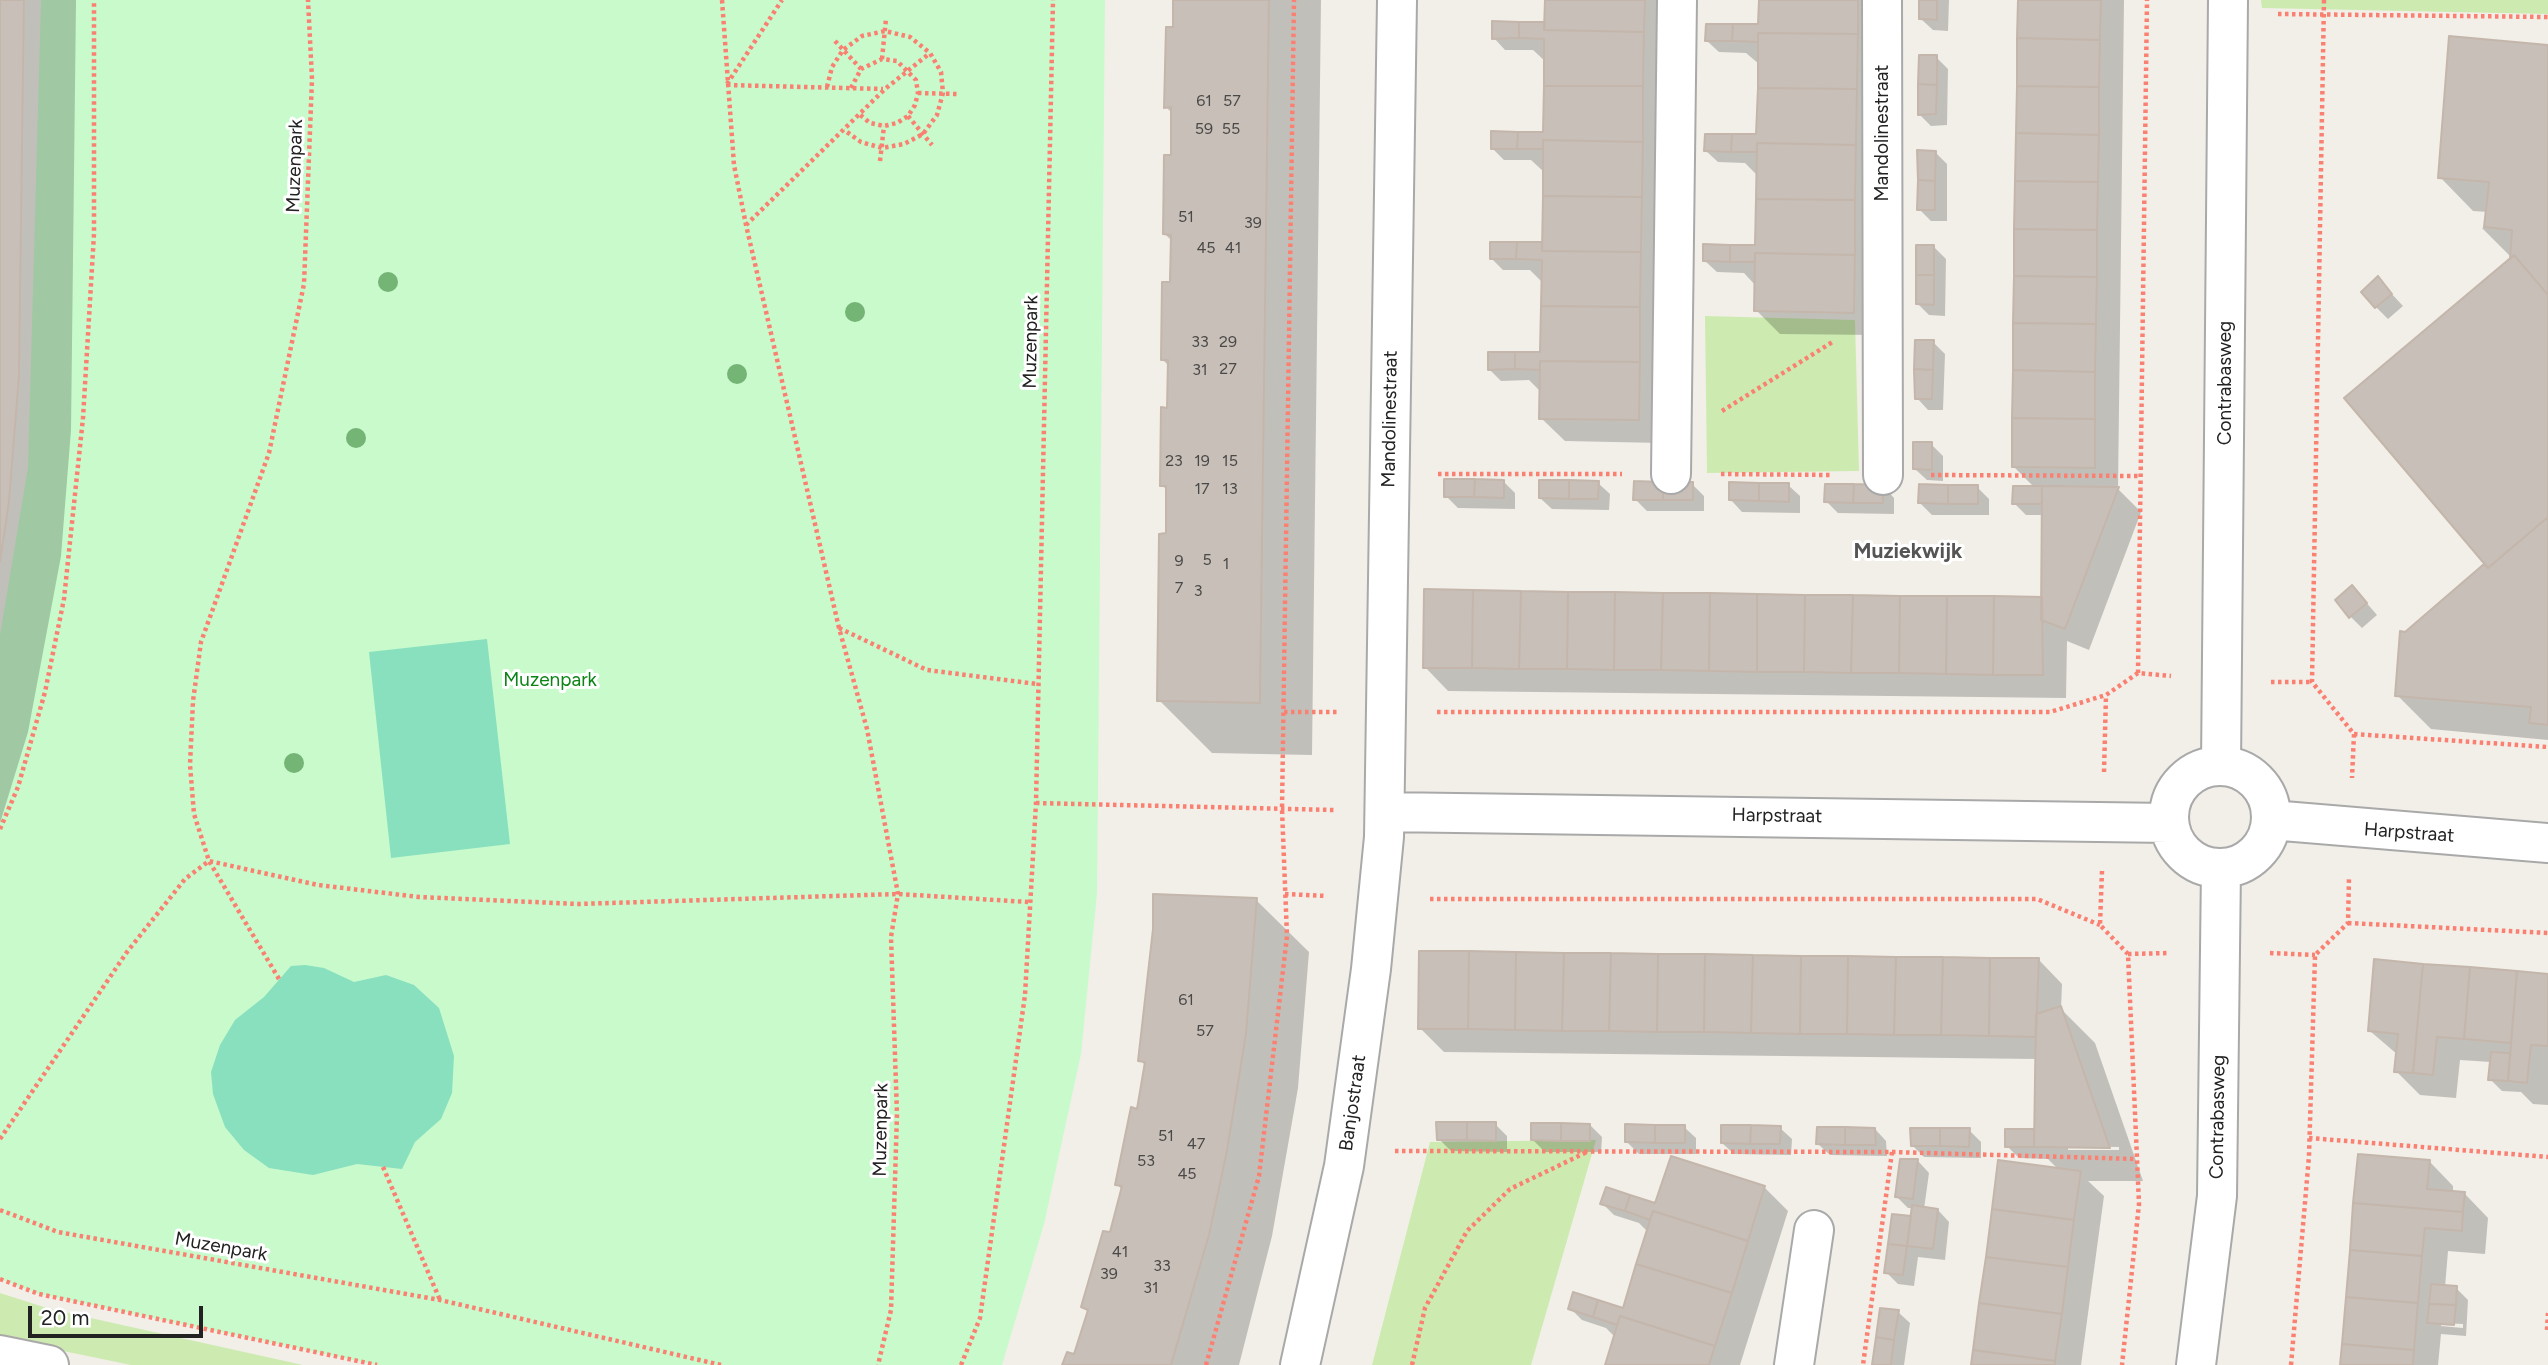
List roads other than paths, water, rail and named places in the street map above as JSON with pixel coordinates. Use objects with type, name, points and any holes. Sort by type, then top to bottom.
[{"type":"street","name":"Mandolinestraat","points":[[1384,824],[1397,0]]},
{"type":"street","points":[[1671,458],[1677,0]]},
{"type":"street","name":"Mandolinestraat","points":[[1882,0],[1883,475]]},
{"type":"street","name":"Contrabasweg","points":[[2221,766],[2228,7]]},
{"type":"street","points":[[2221,766],[2244,772],[2261,787],[2267,797],[2271,820],[2265,841],[2251,857],[2242,863],[2221,868],[2200,864],[2183,852],[2169,823],[2172,802],[2183,783],[2200,770],[2221,766]]},
{"type":"street","name":"Harpstraat","points":[[2271,820],[2350,829],[2548,843]]},
{"type":"street","name":"Harpstraat","points":[[1384,824],[2169,823]]},
{"type":"street","name":"Banjostraat","points":[[1300,1365],[1346,1151],[1378,899],[1384,824]]},
{"type":"street","name":"Contrabasweg","points":[[2196,1365],[2217,1196],[2221,868]]},
{"type":"street","points":[[1794,1365],[1814,1230]]},
{"type":"street","points":[[0,1355],[49,1365]]},
{"type":"district","name":"Muziekwijk","points":[[1908,552]]},
{"type":"park label","name":"Muzenpark","points":[[550,680]]}]
